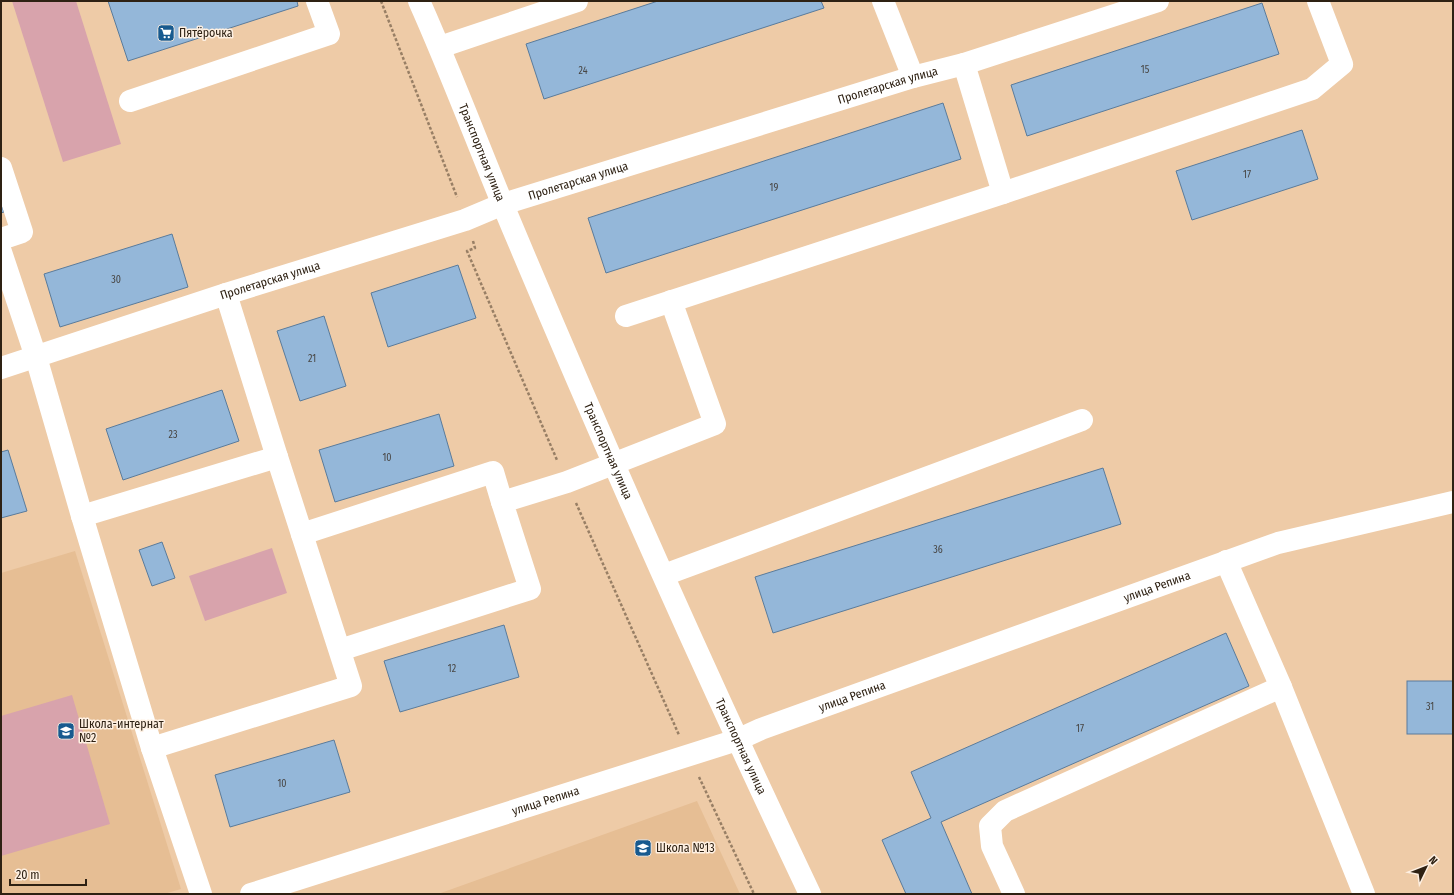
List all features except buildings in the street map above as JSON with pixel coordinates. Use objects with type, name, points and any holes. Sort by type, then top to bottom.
[{"type":"street","points":[[130,101],[329,34],[317,1]]},
{"type":"street","name":"Транспортная улица","points":[[419,1],[440,47],[503,204],[614,463],[737,740],[810,894]]},
{"type":"street","points":[[440,47],[577,1]]},
{"type":"street","points":[[884,1],[913,77]]},
{"type":"street","name":"Пролетарская улица","points":[[1,368],[226,294],[465,220],[503,204],[913,77],[964,64],[1158,1]]},
{"type":"street","points":[[626,316],[1003,193],[1312,89],[1342,64],[1318,1]]},
{"type":"street","points":[[964,64],[1003,193]]},
{"type":"street","points":[[1,168],[22,232],[1,239]]},
{"type":"street","points":[[1,252],[36,357],[152,748],[201,894]]},
{"type":"street","points":[[152,748],[351,686],[226,294]]},
{"type":"street","points":[[502,502],[567,482],[715,424],[671,301]]},
{"type":"street","points":[[664,575],[1082,420]]},
{"type":"street","points":[[82,516],[277,457]]},
{"type":"street","points":[[302,534],[493,472],[530,589],[340,650]]},
{"type":"street","name":"улица Репина","points":[[251,894],[737,740],[761,729],[1278,543],[1453,502]]},
{"type":"street","points":[[1226,562],[1281,687],[1364,894]]},
{"type":"street","points":[[1014,894],[992,846],[990,826],[1005,811],[1281,687]]},
{"type":"path","points":[[381,1],[475,248],[467,251],[688,755],[754,894]]},
{"type":"shaded area","points":[[12,1],[76,1],[121,144],[63,162]]},
{"type":"shaded area","points":[[272,548],[287,593],[205,621],[189,576]]},
{"type":"shaded area","name":"Школа-интернат №2","points":[[75,551],[181,889],[164,894],[1,894],[1,573]]},
{"type":"shaded area","points":[[72,695],[110,824],[1,856],[1,716]]},
{"type":"shaded area","name":"Школа №13","points":[[697,801],[740,894],[438,894]]},
{"type":"place","name":"Пятёрочка","points":[[166,33]]},
{"type":"place","name":"Школа-интернат №2","points":[[66,731]]},
{"type":"place","name":"Школа №13","points":[[643,848]]}]
